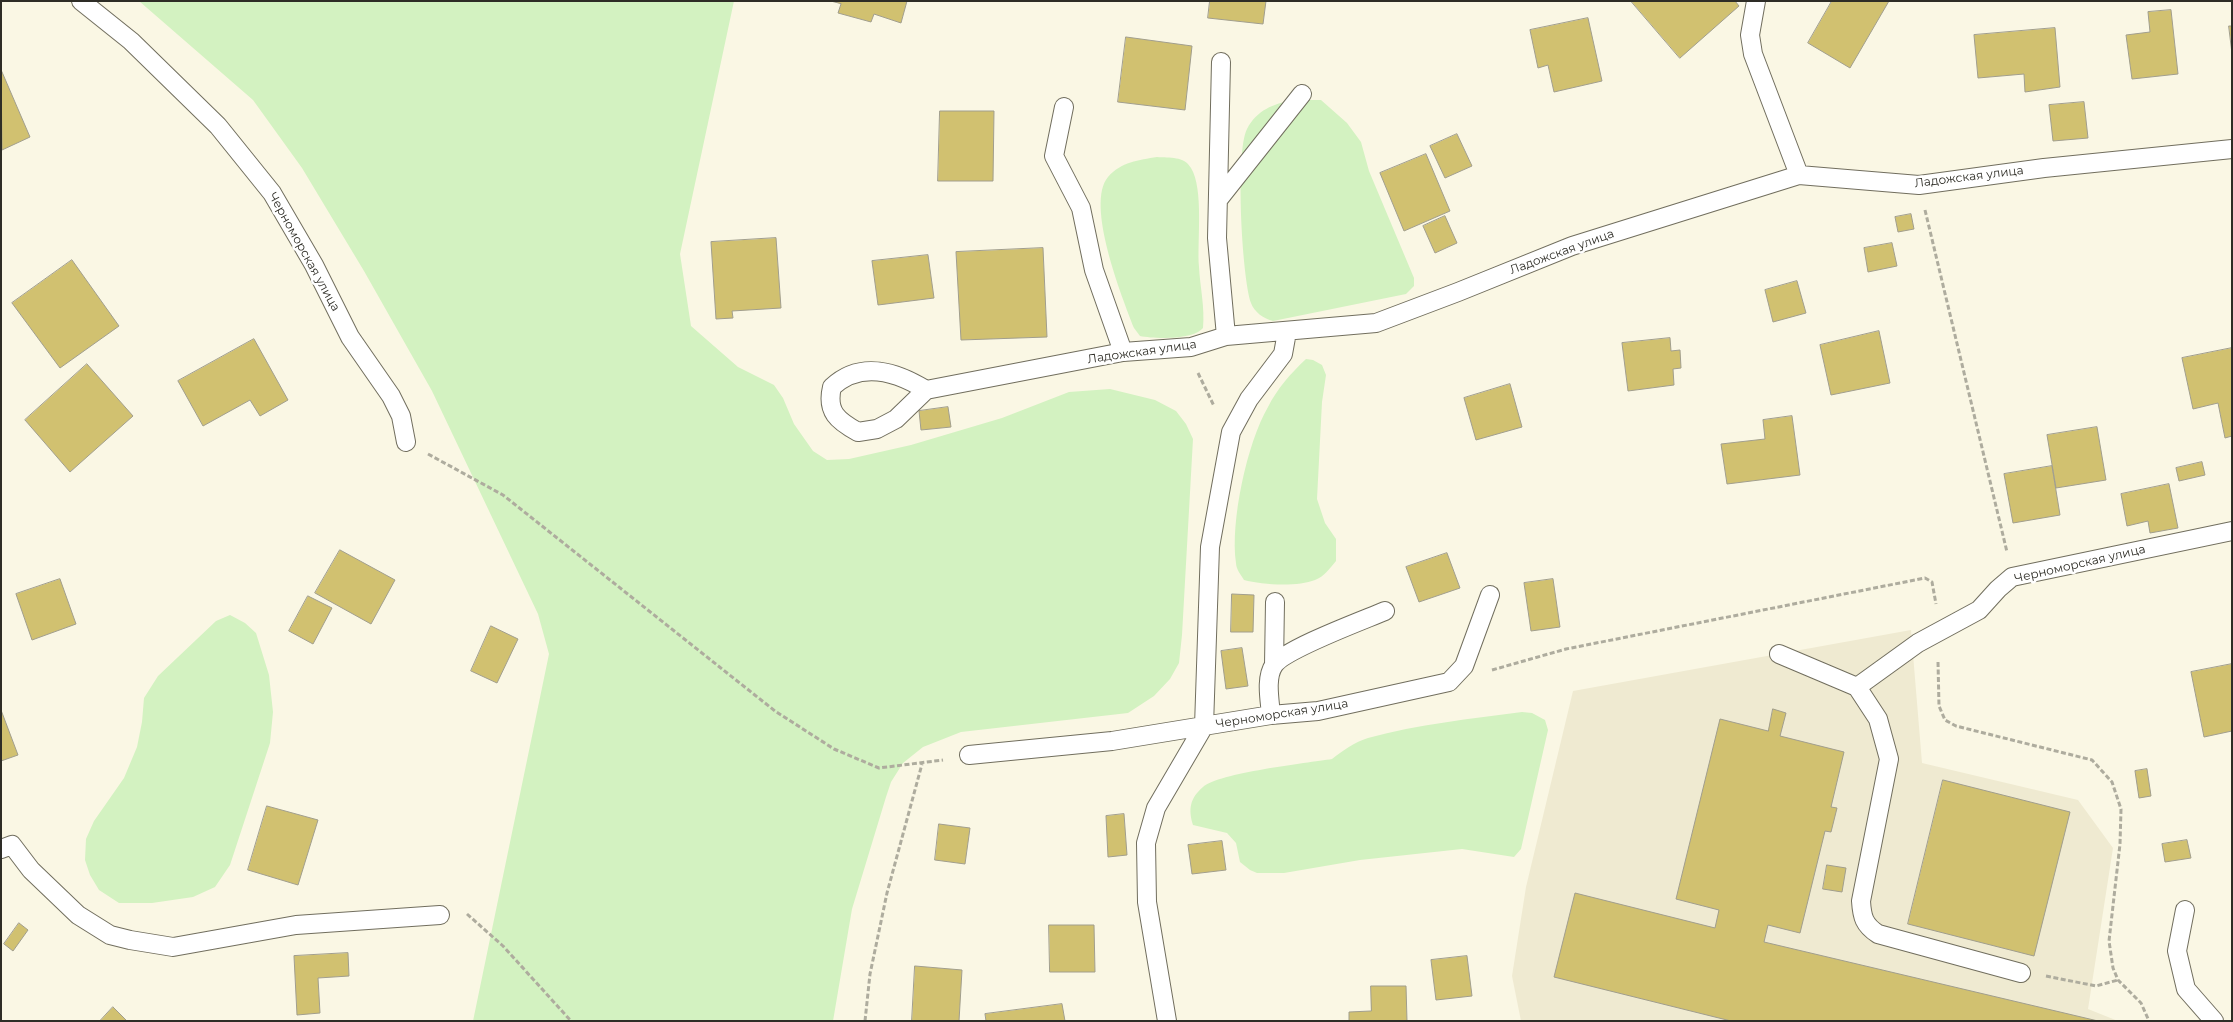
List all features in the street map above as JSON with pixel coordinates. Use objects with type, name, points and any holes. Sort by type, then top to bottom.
[{"type":"lane","name":"Черноморская улица","points":[[81,1],[132,42],[218,126],[272,193],[314,265],[350,337],[391,396],[401,416],[406,442]]},
{"type":"lane","points":[[1756,1],[1750,35],[1753,54],[1798,175]]},
{"type":"lane","points":[[1222,62],[1217,238],[1226,336]]},
{"type":"lane","points":[[1218,200],[1302,94]]},
{"type":"lane","points":[[1064,106],[1054,156],[1081,208],[1094,270],[1122,352]]},
{"type":"lane","name":"Ладожская улица","points":[[926,390],[1122,352],[1191,347],[1226,336],[1376,323],[1572,246],[1798,175],[1919,185],[2044,168],[2232,149]]},
{"type":"lane","points":[[1166,1021],[1148,902],[1146,843],[1156,808],[1204,726],[1210,547],[1231,432],[1249,399],[1283,354],[1287,332]]},
{"type":"lane","points":[[857,371],[906,377],[926,390],[896,418],[877,429],[858,432],[834,415],[831,404],[832,387],[841,378],[857,371]]},
{"type":"lane","name":"Черноморская улица","points":[[1856,687],[1940,630],[1979,610],[2012,577],[2232,531]]},
{"type":"lane","points":[[1449,682],[1464,666],[1490,594]]},
{"type":"lane","points":[[1271,715],[1269,693],[1270,677],[1274,665],[1275,602]]},
{"type":"lane","points":[[1274,665],[1290,652],[1385,611]]},
{"type":"lane","points":[[1780,654],[1856,687],[1878,719],[1889,759],[1861,901],[1862,918],[1868,928],[1878,934],[2020,972]]},
{"type":"lane","name":"Черноморская улица","points":[[969,756],[1112,741],[1271,715],[1318,711],[1449,682]]},
{"type":"lane","points":[[1,850],[12,845],[31,870],[78,915],[110,935],[173,947],[296,925],[440,915]]},
{"type":"lane","points":[[2184,910],[2177,951],[2186,989],[2214,1021]]},
{"type":"path","points":[[1919,185],[2012,577]]},
{"type":"path","points":[[1191,347],[1199,377],[1216,410],[1231,432]]},
{"type":"path","points":[[406,442],[503,495],[775,711],[834,749],[878,768],[922,764],[969,756]]},
{"type":"path","points":[[1449,682],[1566,649],[1926,578],[1932,582],[1940,630],[1938,646],[1939,706],[1945,720],[1956,726],[2092,760],[2112,782],[2121,809],[2120,844],[2109,941],[2113,968],[2118,980],[2141,1003],[2149,1021]]},
{"type":"path","points":[[865,1021],[870,974],[887,893],[922,764]]},
{"type":"path","points":[[440,915],[456,907],[471,916],[504,946],[571,1021]]},
{"type":"path","points":[[2058,977],[2096,986],[2118,980]]},
{"type":"shaded area","points":[[1911,630],[1922,763],[2078,800],[2113,848],[2088,1009],[2118,1021],[1521,1021],[1512,976],[1526,887],[1573,691]]},
{"type":"green space","points":[[139,1],[734,1],[680,254],[691,326],[738,367],[774,385],[783,398],[794,424],[813,451],[827,460],[849,459],[911,445],[1002,418],[1069,392],[1110,389],[1155,400],[1176,411],[1186,424],[1193,439],[1182,635],[1179,663],[1170,679],[1154,696],[1128,713],[961,732],[923,747],[903,763],[891,782],[852,909],[833,1021],[473,1021],[549,654],[538,614],[432,391],[364,271],[302,168],[253,100]]},
{"type":"green space","points":[[1293,100],[1321,100],[1347,123],[1361,142],[1369,171],[1414,278],[1414,286],[1406,294],[1273,321],[1260,315],[1252,306],[1245,268],[1241,215],[1243,142],[1247,129],[1256,117],[1272,106]]},
{"type":"green space","points":[[1157,157],[1176,158],[1188,164],[1195,177],[1199,202],[1199,267],[1203,305],[1203,328],[1198,332],[1183,337],[1155,338],[1140,336],[1134,328],[1114,274],[1103,228],[1102,190],[1108,177],[1124,165]]},
{"type":"green space","points":[[1306,359],[1313,360],[1322,365],[1326,375],[1322,402],[1317,499],[1325,523],[1336,539],[1336,561],[1321,577],[1299,584],[1260,583],[1244,580],[1236,565],[1235,546],[1238,505],[1247,461],[1260,422],[1272,400],[1285,381]]},
{"type":"green space","points":[[230,615],[245,623],[256,633],[269,675],[273,712],[270,743],[230,865],[215,887],[193,897],[152,903],[119,903],[99,890],[90,875],[85,860],[86,839],[94,821],[124,778],[137,747],[144,698],[158,676],[216,621]]},
{"type":"green space","points":[[1522,712],[1532,713],[1545,720],[1548,730],[1521,849],[1514,857],[1462,849],[1360,860],[1284,873],[1257,873],[1240,862],[1236,843],[1227,833],[1193,825],[1191,804],[1195,795],[1203,787],[1226,777],[1332,759],[1358,742],[1387,733],[1445,722]]},
{"type":"building","points":[[831,1],[907,1],[901,23],[874,14],[871,22],[838,13],[841,4]]},
{"type":"building","points":[[1210,1],[1266,1],[1263,24],[1208,18]]},
{"type":"building","points":[[1631,1],[1735,1],[1739,6],[1680,58]]},
{"type":"building","points":[[1832,1],[1889,1],[1850,68],[1808,43]]},
{"type":"building","points":[[2171,10],[2178,74],[2132,79],[2126,35],[2150,32],[2148,12]]},
{"type":"building","points":[[1588,18],[1602,81],[1554,92],[1548,65],[1538,68],[1530,30]]},
{"type":"building","points":[[2229,26],[2232,26],[2232,53]]},
{"type":"building","points":[[2055,28],[2060,87],[2025,92],[2024,74],[1978,78],[1974,35]]},
{"type":"building","points":[[1126,37],[1192,46],[1185,110],[1118,102]]},
{"type":"building","points":[[1,73],[30,137],[2,150]]},
{"type":"building","points":[[2084,102],[2088,138],[2053,141],[2049,105]]},
{"type":"building","points":[[940,111],[994,111],[993,181],[938,181]]},
{"type":"building","points":[[1457,134],[1472,166],[1445,178],[1430,146]]},
{"type":"building","points":[[1426,154],[1450,211],[1404,231],[1380,173]]},
{"type":"building","points":[[1911,214],[1914,229],[1898,232],[1895,217]]},
{"type":"building","points":[[1445,216],[1457,243],[1435,253],[1423,226]]},
{"type":"building","points":[[776,238],[781,308],[732,311],[733,318],[716,319],[711,242]]},
{"type":"building","points":[[1892,243],[1897,266],[1868,272],[1864,248]]},
{"type":"building","points":[[1043,248],[1047,337],[961,340],[956,252]]},
{"type":"building","points":[[928,255],[934,298],[878,305],[872,261]]},
{"type":"building","points":[[72,260],[119,326],[60,368],[12,303]]},
{"type":"building","points":[[1797,281],[1806,313],[1773,322],[1765,290]]},
{"type":"building","points":[[1879,331],[1890,383],[1831,395],[1820,345]]},
{"type":"building","points":[[1670,338],[1671,351],[1680,350],[1681,368],[1673,369],[1674,385],[1628,391],[1622,343]]},
{"type":"building","points":[[254,339],[288,400],[260,416],[250,400],[203,426],[178,381]]},
{"type":"building","points":[[2232,348],[2232,436],[2225,438],[2218,403],[2193,409],[2182,358]]},
{"type":"building","points":[[87,364],[133,416],[70,472],[25,420]]},
{"type":"building","points":[[1510,384],[1522,427],[1476,440],[1464,398]]},
{"type":"building","points":[[948,407],[951,427],[921,430],[919,411]]},
{"type":"building","points":[[1792,416],[1800,475],[1727,484],[1721,444],[1765,439],[1763,420]]},
{"type":"building","points":[[2097,427],[2106,480],[2056,488],[2047,435]]},
{"type":"building","points":[[2202,462],[2205,475],[2179,481],[2176,468]]},
{"type":"building","points":[[2052,466],[2060,515],[2013,523],[2004,474]]},
{"type":"building","points":[[2169,484],[2178,528],[2150,533],[2148,521],[2127,526],[2121,494]]},
{"type":"building","points":[[340,550],[395,580],[371,624],[315,593]]},
{"type":"building","points":[[1447,553],[1460,588],[1419,602],[1406,567]]},
{"type":"building","points":[[60,579],[76,624],[32,640],[16,594]]},
{"type":"building","points":[[1553,579],[1560,627],[1531,631],[1524,583]]},
{"type":"building","points":[[1232,594],[1254,595],[1253,632],[1231,632]]},
{"type":"building","points":[[308,596],[332,608],[313,644],[289,631]]},
{"type":"building","points":[[491,626],[518,639],[497,683],[471,671]]},
{"type":"building","points":[[1242,648],[1248,686],[1226,689],[1221,651]]},
{"type":"building","points":[[2232,664],[2232,731],[2204,737],[2191,672]]},
{"type":"building","points":[[1773,709],[1786,713],[1780,736],[1844,752],[1831,807],[1837,808],[1831,832],[1825,831],[1800,933],[1768,925],[1764,942],[2098,1021],[1731,1021],[1554,977],[1575,893],[1715,928],[1719,910],[1676,899],[1720,719],[1768,731]]},
{"type":"building","points":[[1,710],[18,755],[1,761]]},
{"type":"building","points":[[2147,769],[2151,796],[2139,798],[2135,771]]},
{"type":"building","points":[[1943,780],[2070,812],[2034,956],[1908,924]]},
{"type":"building","points":[[267,806],[318,820],[298,885],[248,870]]},
{"type":"building","points":[[1124,814],[1127,855],[1108,857],[1106,816]]},
{"type":"building","points":[[939,824],[970,828],[965,864],[935,860]]},
{"type":"building","points":[[2187,840],[2191,858],[2165,862],[2162,844]]},
{"type":"building","points":[[1222,841],[1226,870],[1192,874],[1188,845]]},
{"type":"building","points":[[1827,865],[1846,868],[1842,892],[1823,889]]},
{"type":"building","points":[[19,923],[28,930],[13,951],[4,944]]},
{"type":"building","points":[[1049,925],[1094,925],[1095,972],[1050,972]]},
{"type":"building","points":[[348,953],[349,976],[318,978],[320,1013],[297,1015],[294,956]]},
{"type":"building","points":[[1467,956],[1472,996],[1436,1000],[1431,960]]},
{"type":"building","points":[[915,966],[962,970],[959,1021],[912,1021]]},
{"type":"building","points":[[1371,986],[1406,986],[1407,1021],[1349,1021],[1349,1012],[1371,1011]]},
{"type":"building","points":[[1062,1004],[1065,1021],[986,1021],[985,1014]]},
{"type":"building","points":[[113,1007],[127,1021],[100,1021]]}]
